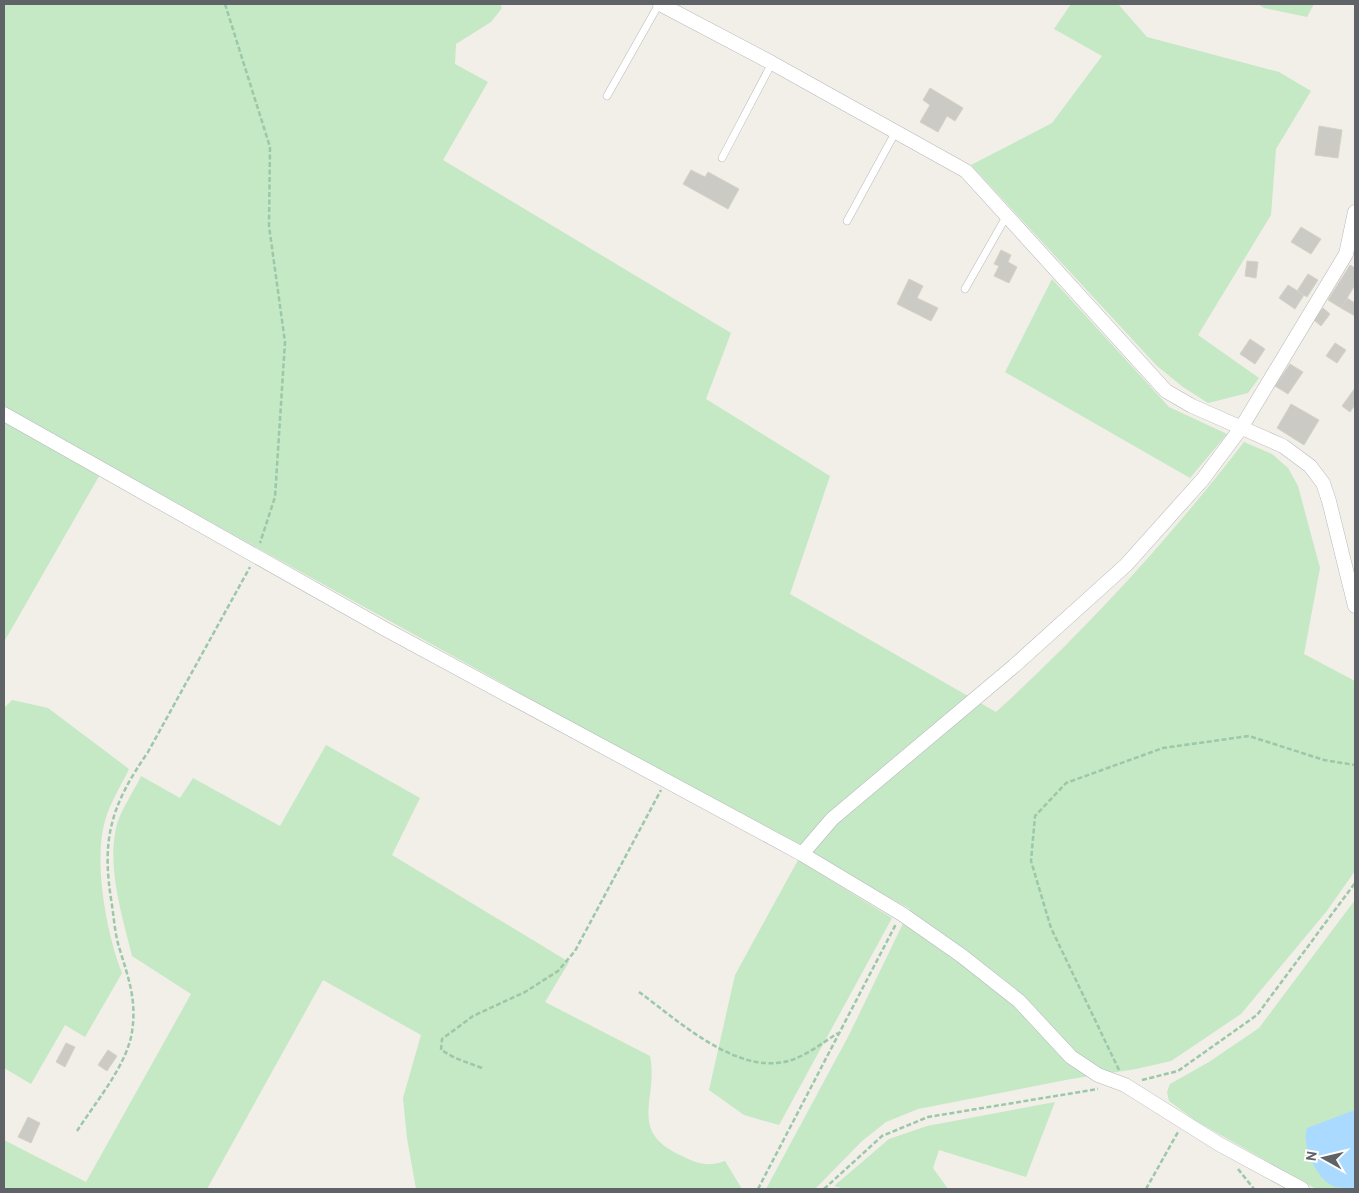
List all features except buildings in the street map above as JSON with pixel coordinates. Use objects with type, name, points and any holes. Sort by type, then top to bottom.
[{"type":"street","points":[[660,4],[772,63],[966,171],[1166,391],[1192,406],[1283,446],[1310,466],[1323,483],[1355,606]]},
{"type":"street","points":[[802,854],[832,819],[1014,666],[1126,565],[1203,479],[1241,428],[1351,256],[1355,212]]},
{"type":"street","points":[[4,414],[385,629],[802,854],[902,914],[962,956],[1019,1001],[1071,1057],[1098,1075],[1125,1085],[1219,1144],[1302,1189]]},
{"type":"lane","points":[[607,96],[660,4]]},
{"type":"lane","points":[[722,158],[772,63]]},
{"type":"lane","points":[[847,221],[895,133]]},
{"type":"lane","points":[[965,289],[1006,217]]},
{"type":"path","points":[[77,1131],[126,1053],[132,1032],[132,986],[118,945],[106,854],[112,821],[130,778],[148,752],[256,556],[275,496],[285,342],[269,226],[270,146],[225,4]]},
{"type":"path","points":[[1125,1085],[1052,928],[1030,861],[1035,816],[1066,783],[1163,748],[1249,736],[1324,760],[1355,765]]},
{"type":"path","points":[[482,1068],[455,1058],[441,1050],[442,1040],[473,1016],[525,992],[558,971],[575,951],[666,779]]},
{"type":"path","points":[[824,1189],[882,1136],[928,1117],[1125,1085],[1178,1071],[1257,1015],[1355,883]]},
{"type":"path","points":[[758,1189],[902,914]]},
{"type":"path","points":[[639,992],[705,1040],[738,1058],[758,1063],[777,1063],[802,1056],[839,1032]]},
{"type":"path","points":[[1146,1189],[1184,1122]]},
{"type":"green space","points":[[4,4],[500,4],[502,8],[491,22],[456,44],[455,64],[488,82],[443,160],[731,333],[706,399],[830,476],[790,594],[996,712],[1062,649],[1126,583],[1186,514],[1244,442],[1272,454],[1288,468],[1298,486],[1320,568],[1304,654],[1355,681],[1355,871],[1326,912],[1241,1014],[1171,1061],[918,1109],[886,1122],[862,1141],[815,1189],[766,1189],[849,1035],[910,909],[106,464],[4,642]]},
{"type":"green space","points":[[1071,4],[1118,4],[1147,37],[1279,72],[1311,91],[1276,149],[1271,215],[1198,335],[1259,378],[1248,393],[1208,403],[1183,387],[1157,366],[971,165],[1052,123],[1102,56],[1054,29]]},
{"type":"green space","points":[[1258,4],[1314,4],[1307,17],[1264,8]]},
{"type":"green space","points":[[1052,279],[1169,407],[1227,434],[1190,478],[1005,372]]},
{"type":"green space","points":[[12,700],[48,708],[129,769],[107,813],[103,829],[100,863],[107,921],[122,973],[85,1037],[65,1025],[31,1084],[4,1068],[4,708]]},
{"type":"green space","points":[[326,745],[420,798],[392,855],[569,962],[545,1002],[650,1056],[652,1072],[648,1113],[650,1125],[655,1136],[665,1146],[693,1161],[708,1164],[725,1161],[742,1189],[416,1189],[407,1138],[403,1098],[421,1035],[323,980],[207,1189],[4,1189],[4,1140],[86,1182],[191,994],[132,956],[120,907],[114,873],[114,840],[119,818],[141,776],[180,798],[193,778],[280,826]]},
{"type":"green space","points":[[798,860],[892,918],[779,1125],[744,1115],[709,1090],[735,975]]},
{"type":"green space","points":[[1355,900],[1355,1189],[1316,1189],[1196,1121],[1169,1101],[1167,1092],[1170,1084],[1209,1062],[1259,1028]]},
{"type":"green space","points":[[1055,1102],[1026,1177],[939,1150],[933,1168],[948,1189],[844,1189],[834,1186],[889,1139],[927,1126]]},
{"type":"water","points":[[1355,1110],[1355,1188],[1336,1187],[1329,1184],[1323,1178],[1312,1162],[1306,1144],[1307,1128]]}]
